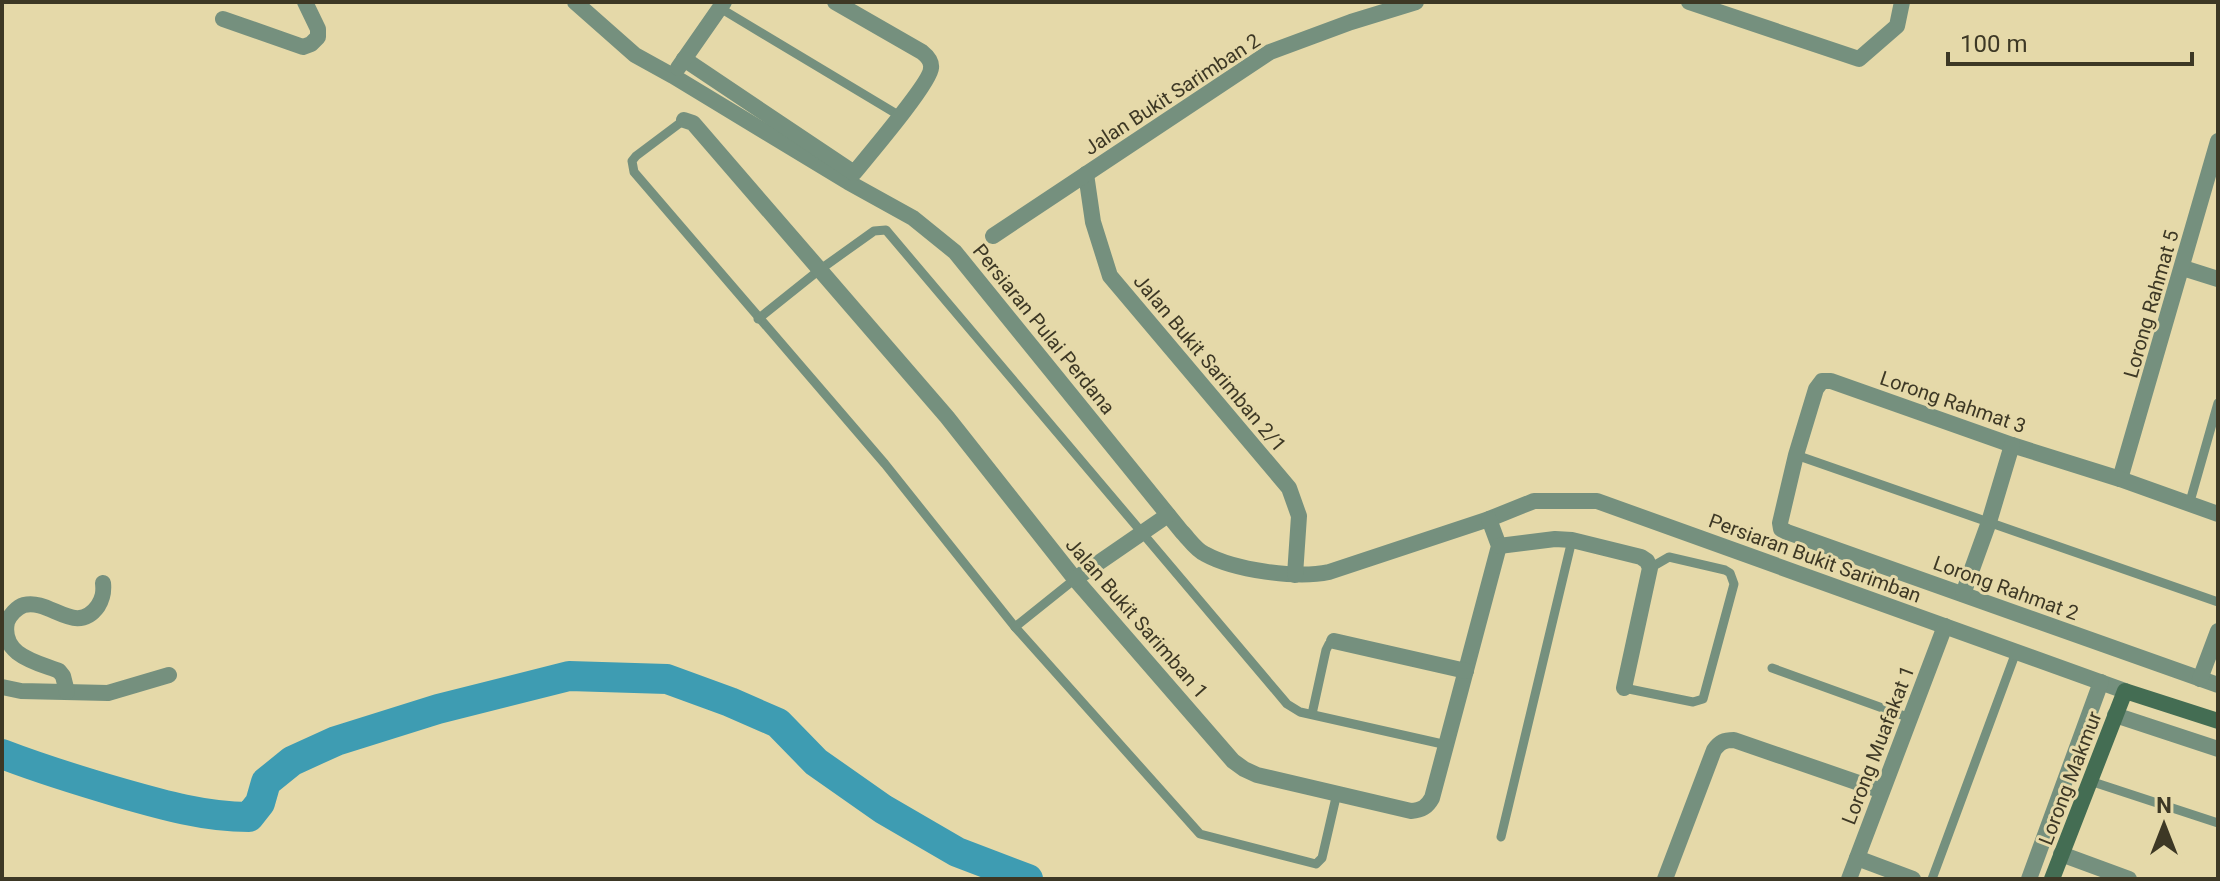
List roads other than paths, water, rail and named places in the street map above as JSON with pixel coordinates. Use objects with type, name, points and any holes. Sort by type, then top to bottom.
[{"type":"main road","name":"Lorong Makmur","points":[[2052,879],[2125,691]]},
{"type":"main road","points":[[2125,691],[2218,721]]},
{"type":"street","points":[[223,19],[303,47],[318,37],[318,29],[305,2]]},
{"type":"street","name":"Persiaran Pulai Perdana","points":[[575,2],[635,55],[913,218],[955,252],[1168,515],[1203,553],[1229,563],[1295,575],[1314,575],[1489,519]]},
{"type":"street","points":[[684,59],[854,173],[900,116],[932,69],[929,59],[922,52],[835,2]]},
{"type":"street","name":"Jalan Bukit Sarimban 2","points":[[993,236],[1270,52],[1416,2]]},
{"type":"street","points":[[1689,2],[1859,59],[1897,26],[1902,2]]},
{"type":"street","points":[[673,76],[722,5]]},
{"type":"street","name":"Jalan Bukit Sarimban 1","points":[[684,120],[693,123],[947,417],[1075,579],[1233,761],[1244,769],[1257,775],[1411,811],[1428,806],[1499,546]]},
{"type":"street","name":"Lorong Rahmat 5","points":[[2120,479],[2218,141]]},
{"type":"street","name":"Jalan Bukit Sarimban 2/1","points":[[1086,174],[1093,222],[1110,276],[1289,488],[1299,516],[1295,575]]},
{"type":"street","points":[[2183,268],[2218,279]]},
{"type":"street","name":"Lorong Rahmat 3","points":[[1781,529],[1796,455],[1816,389],[1822,381],[1831,381],[2218,514]]},
{"type":"street","points":[[1963,594],[2012,445]]},
{"type":"street","name":"Persiaran Bukit Sarimban","points":[[1489,519],[1534,501],[1597,501],[2125,691]]},
{"type":"street","points":[[1075,579],[1168,515]]},
{"type":"street","points":[[1489,519],[1499,546],[1572,540],[1647,561],[1650,568],[1624,688]]},
{"type":"street","name":"Lorong Rahmat 2","points":[[1781,529],[2218,685]]},
{"type":"street","points":[[67,692],[59,671],[16,654],[7,644],[7,619],[24,605],[38,605],[75,619],[85,617],[95,611],[101,601],[103,583]]},
{"type":"street","name":"Lorong Muafakat 1","points":[[1849,879],[1945,626]]},
{"type":"street","points":[[2200,679],[2218,631]]},
{"type":"street","points":[[1334,641],[1466,671]]},
{"type":"street","points":[[2,687],[21,691],[108,693],[169,675]]},
{"type":"street","points":[[2029,879],[2101,682]]},
{"type":"street","points":[[2115,715],[2218,749]]},
{"type":"street","points":[[1665,879],[1714,750],[1726,740],[1734,740],[1882,791]]},
{"type":"street","points":[[2061,854],[2129,879]]},
{"type":"street","points":[[1857,858],[1913,879]]},
{"type":"lane","points":[[722,5],[900,116]]},
{"type":"lane","points":[[684,120],[636,156],[631,167],[634,172],[885,464],[1015,627],[1200,834],[1316,864],[1322,858],[1337,793]]},
{"type":"lane","points":[[758,319],[874,231],[891,233],[1287,704],[1300,712],[1447,745]]},
{"type":"lane","points":[[2189,505],[2218,403]]},
{"type":"lane","points":[[1796,455],[2218,602]]},
{"type":"lane","points":[[1501,837],[1572,540]]},
{"type":"lane","points":[[1624,688],[1693,702],[1703,699],[1734,584],[1730,573],[1725,570],[1669,557],[1650,568]]},
{"type":"lane","points":[[1015,627],[1075,579]]},
{"type":"lane","points":[[1312,714],[1326,650],[1334,641]]},
{"type":"lane","points":[[1932,879],[2016,652]]},
{"type":"lane","points":[[1772,668],[1910,718]]},
{"type":"lane","points":[[2090,781],[2218,823]]},
{"type":"waterway","points":[[2,754],[168,806],[200,813],[249,817],[260,803],[266,782],[292,761],[336,741],[438,709],[569,676],[667,679],[778,723],[816,762],[883,809],[957,852],[1028,879]]}]
